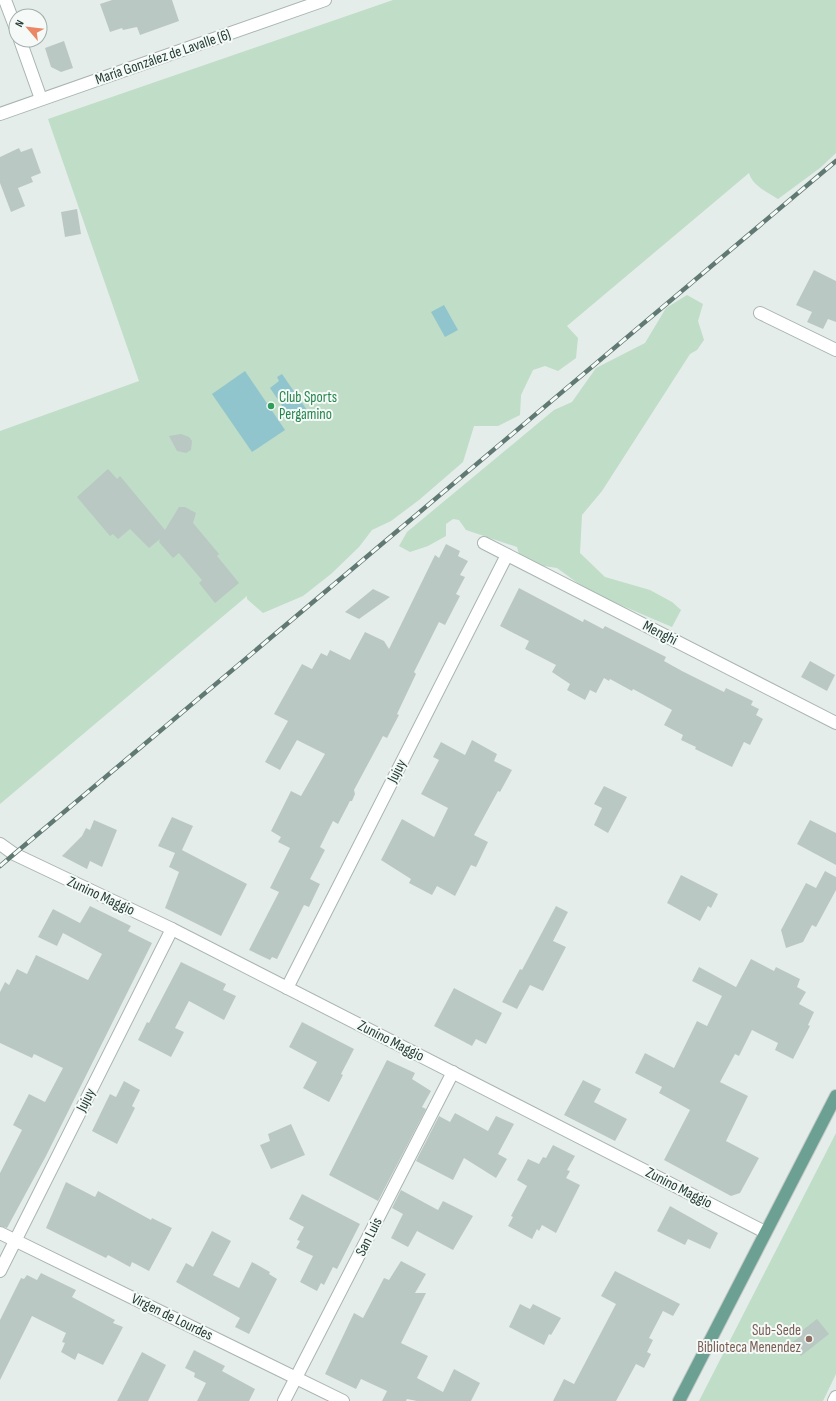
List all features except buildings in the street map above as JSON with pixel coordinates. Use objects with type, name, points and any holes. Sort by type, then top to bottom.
[{"type":"main road","points":[[679,1401],[836,1096]]},
{"type":"street","name":"María González de Lavalle (6)","points":[[0,114],[325,0]]},
{"type":"street","points":[[23,48],[41,99]]},
{"type":"street","points":[[760,313],[836,350]]},
{"type":"street","name":"Menghi","points":[[484,542],[506,555],[836,723]]},
{"type":"street","name":"Jujuy","points":[[287,988],[506,555]]},
{"type":"street","name":"Zunino Maggio","points":[[0,844],[14,854],[172,929],[765,1232]]},
{"type":"street","name":"Jujuy","points":[[0,1271],[172,929]]},
{"type":"street","name":"San Luis","points":[[284,1401],[453,1072]]},
{"type":"street","name":"Virgen de Lourdes","points":[[0,1233],[343,1401]]},
{"type":"street","points":[[834,1401],[836,1397]]},
{"type":"green space","name":"Club Sports Pergamino","points":[[393,0],[836,0],[836,153],[820,168],[778,199],[757,185],[749,173],[567,326],[578,338],[576,358],[558,371],[545,366],[533,370],[521,395],[520,415],[498,426],[474,426],[463,462],[419,500],[391,521],[372,530],[359,547],[331,574],[303,596],[263,613],[247,599],[247,596],[0,804],[0,431],[139,381],[48,119]]},
{"type":"green space","points":[[687,295],[703,304],[698,321],[704,340],[697,350],[690,354],[602,491],[582,515],[580,553],[605,577],[650,590],[672,602],[681,610],[672,627],[590,592],[557,568],[537,565],[519,554],[517,547],[466,530],[459,520],[453,519],[446,524],[446,536],[428,546],[410,552],[399,546],[407,532],[554,410],[572,402],[596,368],[645,343],[666,308]]},
{"type":"green space","points":[[836,1133],[836,1374],[823,1401],[699,1401]]},
{"type":"water","points":[[444,305],[458,330],[445,337],[431,312]]},
{"type":"water","points":[[245,371],[285,430],[252,452],[212,394]]},
{"type":"water","points":[[282,374],[309,413],[294,423],[270,388],[279,381],[277,377]]},
{"type":"railway","points":[[0,866],[836,161]]},
{"type":"place","name":"Club Sports Pergamino","points":[[271,406]]},
{"type":"place","name":"Sub-Sede Biblioteca Menendez","points":[[809,1339]]}]
